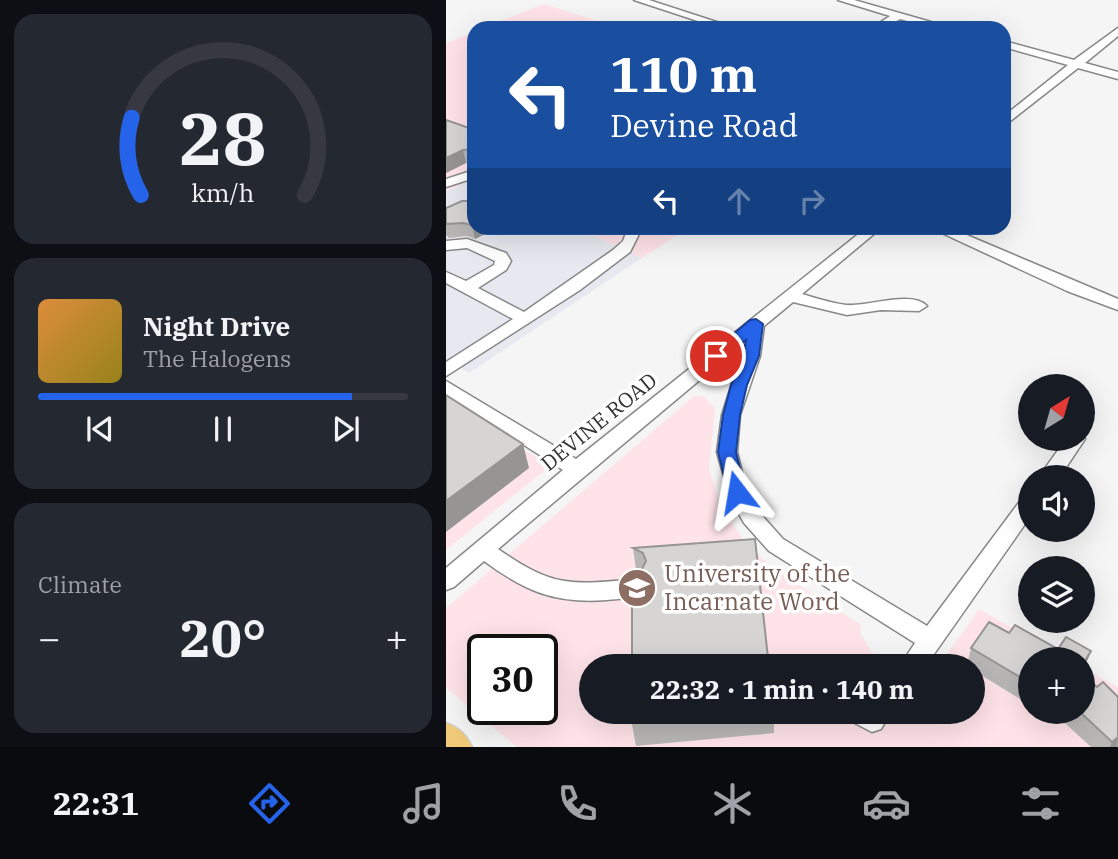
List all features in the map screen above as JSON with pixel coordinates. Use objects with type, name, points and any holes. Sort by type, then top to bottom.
[{"type":"main road","points":[[446,738],[456,747]]},
{"type":"street","points":[[843,0],[921,21]]},
{"type":"street","points":[[645,1],[708,21]]},
{"type":"street","points":[[889,21],[899,15]]},
{"type":"street","points":[[1011,116],[1118,31]]},
{"type":"street","points":[[1011,46],[1118,76]]},
{"type":"street","points":[[446,183],[467,176]]},
{"type":"street","points":[[446,370],[622,252],[634,235]]},
{"type":"street","name":"DEVINE ROAD","points":[[446,581],[577,469],[865,235]]},
{"type":"street","name":"DEVINE ROAD","points":[[849,248],[868,242],[876,235]]},
{"type":"street","points":[[957,235],[979,243],[1075,291],[1118,305]]},
{"type":"street","points":[[446,246],[458,243],[474,245],[501,256],[501,267],[466,288]]},
{"type":"street","points":[[446,277],[524,319]]},
{"type":"street","points":[[790,296],[853,310],[881,305],[919,306]]},
{"type":"street","points":[[756,324],[751,356],[731,415],[727,452],[737,492],[751,517],[776,545],[930,640]]},
{"type":"street","points":[[446,387],[577,469]]},
{"type":"street","points":[[920,654],[1018,519]]},
{"type":"street","points":[[484,550],[533,582],[552,589],[583,592],[637,588]]},
{"type":"shaded area","points":[[544,4],[597,21],[501,21]]},
{"type":"shaded area","points":[[467,35],[467,180],[446,191],[446,43]]},
{"type":"shaded area","points":[[467,180],[467,235],[592,235],[642,258],[469,373],[446,359],[446,191]]},
{"type":"shaded area","points":[[592,235],[677,235],[642,258]]},
{"type":"shaded area","name":"University of the Incarnate Word","points":[[694,396],[703,396],[715,408],[709,468],[720,504],[741,537],[772,568],[860,624],[861,634],[874,654],[579,654],[579,724],[985,724],[985,654],[947,654],[979,609],[1046,647],[1018,647],[1018,724],[1095,724],[1095,675],[1118,687],[1118,747],[517,747],[491,725],[558,725],[558,634],[467,634],[467,705],[446,688],[446,608]]},
{"type":"shaded area","points":[[446,400],[541,460],[545,466],[543,472],[446,550]]},
{"type":"building","points":[[446,120],[467,127],[467,150],[446,158]]},
{"type":"building","points":[[467,201],[467,224],[446,224],[446,208]]},
{"type":"building","points":[[446,395],[523,444],[446,501]]},
{"type":"building","points":[[755,539],[768,654],[632,654],[632,571],[642,569],[646,561],[643,553],[633,548]]},
{"type":"building","points":[[989,622],[1009,633],[1015,625],[1018,627],[1018,633],[1029,633],[1054,647],[1018,647],[1018,676],[971,648]]},
{"type":"building","points":[[1066,637],[1084,647],[1059,647]]},
{"type":"building","points":[[1103,682],[1118,697],[1118,737],[1112,742],[1093,724],[1095,724],[1095,685],[1097,687]]},
{"type":"place","name":"University of the Incarnate Word","points":[[637,588]]},
{"type":"route","points":[[716,356],[756,324],[751,356],[731,415],[727,452],[737,492]]}]
